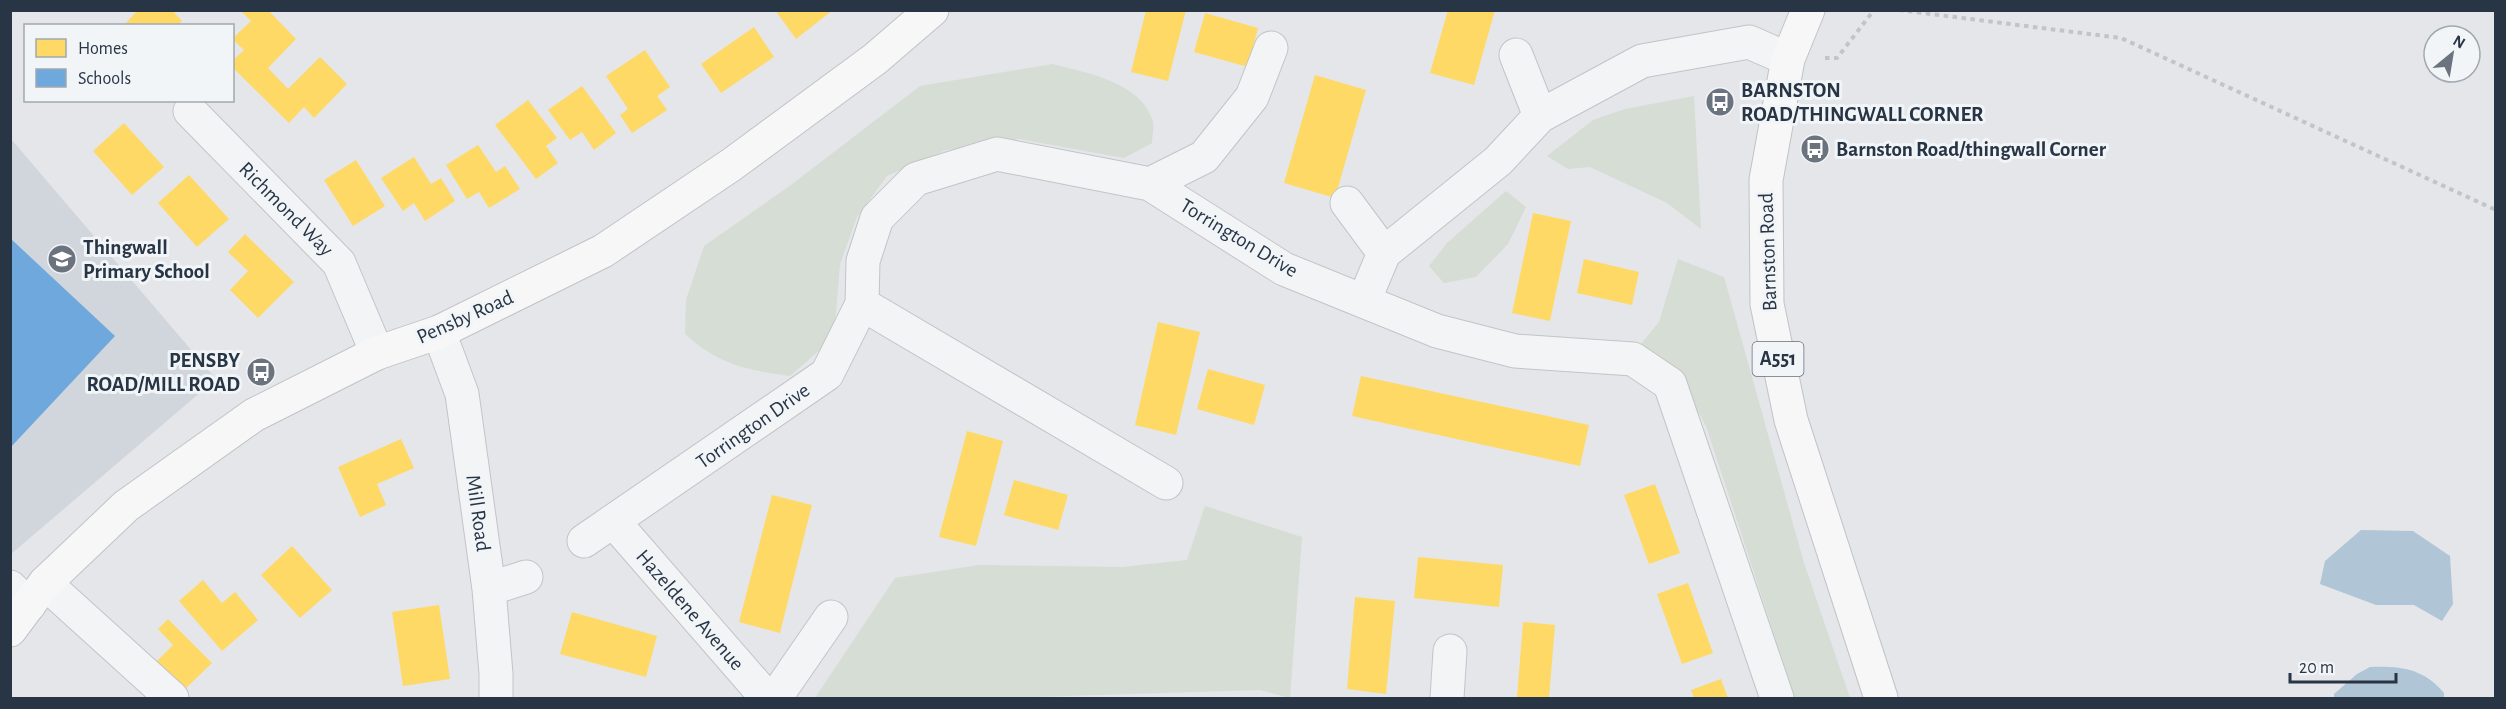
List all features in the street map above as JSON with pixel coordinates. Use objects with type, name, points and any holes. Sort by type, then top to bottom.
[{"type":"main road","name":"Pensby Road","points":[[24,601],[126,506],[254,415],[377,353],[439,332],[603,251],[760,143],[875,59],[932,10]]},
{"type":"main road","name":"Barnston Road","points":[[1808,10],[1788,59],[1766,180],[1767,304],[1791,420],[1881,699]]},
{"type":"street","points":[[1364,301],[1384,253],[1498,161],[1540,116],[1642,61],[1749,42],[1788,59]]},
{"type":"street","points":[[1150,184],[1204,157],[1252,97],[1272,48]]},
{"type":"street","points":[[1516,55],[1540,116]]},
{"type":"street","name":"Richmond Way","points":[[190,111],[339,263],[377,353]]},
{"type":"street","name":"Torrington Drive","points":[[584,541],[827,374],[862,304],[863,261],[877,218],[916,179],[997,154],[1150,184],[1284,269],[1437,331],[1515,351],[1633,359],[1670,384],[1777,699]]},
{"type":"street","points":[[1347,203],[1384,253]]},
{"type":"street","points":[[862,304],[1166,483]]},
{"type":"street","name":"Mill Road","points":[[439,332],[462,393],[489,589],[496,699]]},
{"type":"street","name":"Hazeldene Avenue","points":[[614,522],[766,699]]},
{"type":"street","points":[[489,589],[526,577]]},
{"type":"street","points":[[24,601],[172,699]]},
{"type":"street","points":[[775,699],[831,617]]},
{"type":"street","points":[[1447,699],[1450,651]]},
{"type":"path","points":[[1788,59],[1837,58],[1874,10]]},
{"type":"path","points":[[1899,10],[2121,38],[2496,210]]},
{"type":"shaded area","points":[[1053,64],[1110,81],[1136,96],[1146,106],[1153,121],[1152,143],[1124,158],[1019,139],[946,150],[887,176],[857,217],[840,264],[831,340],[790,376],[746,368],[722,360],[685,334],[686,300],[704,246],[791,185],[920,86]]},
{"type":"shaded area","points":[[1694,96],[1701,229],[1667,203],[1590,167],[1568,169],[1547,156],[1593,120],[1625,109]]},
{"type":"shaded area","name":"Thingwall Primary School","points":[[11,139],[216,379],[11,554]]},
{"type":"shaded area","points":[[1506,191],[1526,207],[1508,244],[1476,277],[1444,283],[1429,266],[1447,243]]},
{"type":"shaded area","points":[[1678,259],[1724,277],[1804,563],[1850,698],[1795,698],[1706,426],[1680,379],[1641,344],[1659,322]]},
{"type":"shaded area","points":[[1205,506],[1302,537],[1290,698],[1260,690],[996,698],[815,698],[895,578],[979,565],[1122,567],[1187,560]]},
{"type":"water","points":[[2361,530],[2413,531],[2450,556],[2453,604],[2442,621],[2414,605],[2376,605],[2320,584],[2325,561]]},
{"type":"water","points":[[2370,667],[2410,670],[2428,678],[2444,693],[2444,698],[2334,698],[2334,694],[2357,674]]},
{"type":"building: Homes","points":[[138,10],[172,10],[182,21],[179,24],[125,24]]},
{"type":"building: Homes","points":[[240,10],[268,10],[296,39],[268,68],[288,89],[320,57],[347,84],[314,118],[304,107],[289,123],[234,69],[234,59],[244,50],[234,41],[234,37],[251,21]]},
{"type":"building: Homes","points":[[775,10],[833,10],[796,39]]},
{"type":"building: Homes","points":[[1146,10],[1186,10],[1168,81],[1131,72]]},
{"type":"building: Homes","points":[[1448,10],[1495,10],[1474,85],[1430,73]]},
{"type":"building: Homes","points":[[1205,13],[1258,28],[1248,67],[1194,52]]},
{"type":"building: Homes","points":[[754,27],[774,57],[721,93],[701,64]]},
{"type":"building: Homes","points":[[645,50],[670,87],[657,96],[667,110],[632,133],[620,115],[628,109],[606,76]]},
{"type":"building: Homes","points":[[1315,75],[1366,90],[1335,198],[1284,183]]},
{"type":"building: Homes","points":[[582,86],[616,133],[594,150],[582,132],[570,140],[548,110]]},
{"type":"building: Homes","points":[[528,100],[557,138],[546,146],[558,163],[536,179],[495,125]]},
{"type":"building: Homes","points":[[124,123],[164,167],[132,195],[93,151]]},
{"type":"building: Homes","points":[[478,145],[496,172],[505,166],[520,189],[489,208],[479,192],[467,199],[446,165]]},
{"type":"building: Homes","points":[[414,157],[431,184],[441,178],[455,201],[425,221],[414,203],[403,211],[381,178]]},
{"type":"building: Homes","points":[[356,160],[385,206],[353,226],[324,180]]},
{"type":"building: Homes","points":[[189,175],[229,219],[197,247],[158,203]]},
{"type":"building: Homes","points":[[1533,213],[1571,221],[1550,321],[1512,313]]},
{"type":"building: Homes","points":[[245,234],[294,282],[258,318],[230,290],[248,271],[228,252]]},
{"type":"building: Homes","points":[[1584,259],[1639,272],[1632,305],[1577,293]]},
{"type":"building: Homes","points":[[1158,322],[1200,332],[1176,435],[1135,425]]},
{"type":"building: Homes","points":[[1208,369],[1265,385],[1254,425],[1197,409]]},
{"type":"building: Homes","points":[[1361,376],[1589,425],[1580,466],[1352,416]]},
{"type":"building: Homes","points":[[967,431],[1003,441],[976,546],[939,537]]},
{"type":"building: Homes","points":[[401,439],[414,468],[377,484],[386,505],[360,517],[338,467]]},
{"type":"building: Homes","points":[[1014,480],[1068,495],[1058,530],[1004,515]]},
{"type":"building: Homes","points":[[1655,484],[1680,553],[1649,564],[1624,495]]},
{"type":"building: Homes","points":[[772,495],[812,505],[780,633],[739,622]]},
{"type":"building: Homes","points":[[292,546],[332,590],[300,618],[261,575]]},
{"type":"building: Homes","points":[[1418,557],[1503,565],[1499,607],[1414,598]]},
{"type":"building: Homes","points":[[203,580],[222,603],[235,592],[258,620],[222,651],[179,601]]},
{"type":"building: Homes","points":[[1688,583],[1713,653],[1682,664],[1657,594]]},
{"type":"building: Homes","points":[[1355,597],[1395,601],[1386,694],[1347,689]]},
{"type":"building: Homes","points":[[439,605],[450,679],[403,686],[392,612]]},
{"type":"building: Homes","points":[[572,612],[657,636],[646,677],[560,654]]},
{"type":"building: Homes","points":[[168,619],[212,663],[184,690],[156,662],[173,645],[158,629]]},
{"type":"building: Homes","points":[[1523,622],[1555,625],[1549,698],[1517,698]]},
{"type":"building: Homes","points":[[1721,679],[1728,698],[1694,698],[1691,690]]},
{"type":"building: Schools","points":[[10,238],[115,336],[10,448]]},
{"type":"place","name":"BARNSTON ROAD/THINGWALL CORNER","points":[[1720,102]]},
{"type":"place","name":"Barnston Road/thingwall Corner","points":[[1815,149]]},
{"type":"place","name":"Thingwall Primary School","points":[[62,259]]},
{"type":"place","name":"PENSBY ROAD/MILL ROAD","points":[[261,372]]}]
